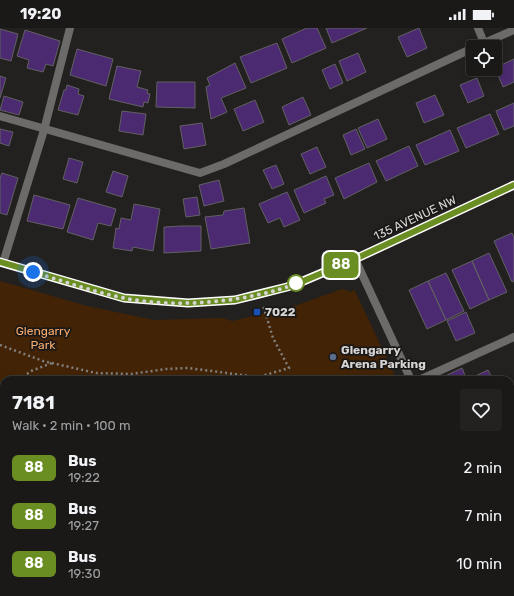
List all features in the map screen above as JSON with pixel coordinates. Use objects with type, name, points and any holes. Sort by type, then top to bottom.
[{"type":"street","points":[[1,263],[44,130],[70,28]]},
{"type":"street","points":[[478,28],[483,40]]},
{"type":"street","points":[[491,40],[514,30]]},
{"type":"street","points":[[0,116],[44,130],[200,173],[224,164],[466,51]]},
{"type":"street","name":"135 AVENUE NW","points":[[1,263],[124,298],[188,303],[235,300],[287,287],[355,259],[514,185]]},
{"type":"street","points":[[355,259],[409,376]]},
{"type":"street","points":[[428,376],[514,337]]},
{"type":"path","points":[[0,345],[52,363],[96,373],[116,374],[188,368],[258,376],[289,368],[273,338],[261,294]]},
{"type":"path","points":[[24,376],[31,371],[52,363]]},
{"type":"green space","name":"Glengarry Park","points":[[0,281],[87,306],[154,320],[222,318],[232,321],[292,307],[342,289],[351,292],[354,289],[395,376],[0,376]]},
{"type":"building","points":[[307,28],[317,28],[326,48],[292,63],[282,39]]},
{"type":"building","points":[[326,28],[367,28],[332,43]]},
{"type":"building","points":[[419,28],[427,48],[407,57],[398,37]]},
{"type":"building","points":[[0,29],[18,34],[11,61],[0,58]]},
{"type":"building","points":[[25,30],[60,41],[53,66],[46,64],[43,72],[27,68],[29,60],[17,56]]},
{"type":"building","points":[[277,43],[287,68],[251,83],[240,57]]},
{"type":"building","points":[[77,49],[113,59],[106,86],[70,75]]},
{"type":"building","points":[[358,53],[366,72],[347,81],[339,61]]},
{"type":"building","points":[[514,59],[514,82],[503,87],[498,76],[502,76],[502,65]]},
{"type":"building","points":[[235,63],[246,88],[221,98],[227,112],[211,119],[206,87],[210,85],[207,78]]},
{"type":"building","points":[[335,64],[343,83],[330,89],[322,70]]},
{"type":"building","points":[[117,66],[141,71],[137,87],[148,90],[147,93],[150,94],[148,103],[144,102],[143,107],[109,99]]},
{"type":"building","points":[[0,76],[6,78],[0,98]]},
{"type":"building","points":[[477,78],[484,96],[468,103],[460,85]]},
{"type":"building","points":[[157,82],[195,82],[195,108],[156,107]]},
{"type":"building","points":[[67,85],[79,89],[78,94],[84,96],[78,115],[58,110]]},
{"type":"building","points":[[435,95],[444,115],[424,123],[416,103]]},
{"type":"building","points":[[4,96],[23,102],[19,115],[0,110]]},
{"type":"building","points":[[303,97],[311,115],[289,125],[282,107]]},
{"type":"building","points":[[255,100],[264,122],[243,131],[234,109]]},
{"type":"building","points":[[514,103],[514,126],[504,130],[496,111]]},
{"type":"building","points":[[122,111],[146,114],[143,135],[119,131]]},
{"type":"building","points":[[490,114],[499,134],[466,148],[457,128]]},
{"type":"building","points":[[378,119],[387,139],[367,148],[358,128]]},
{"type":"building","points":[[202,123],[206,145],[184,149],[180,126]]},
{"type":"building","points":[[0,129],[13,132],[9,146],[0,143]]},
{"type":"building","points":[[356,129],[365,149],[351,155],[343,135]]},
{"type":"building","points":[[450,130],[459,151],[425,165],[416,145]]},
{"type":"building","points":[[409,146],[418,166],[386,181],[376,161]]},
{"type":"building","points":[[317,147],[326,167],[310,174],[301,154]]},
{"type":"building","points":[[69,158],[83,162],[77,183],[63,179]]},
{"type":"building","points":[[369,163],[377,182],[344,199],[335,178]]},
{"type":"building","points":[[276,165],[284,184],[272,189],[263,170]]},
{"type":"building","points":[[113,171],[128,176],[122,197],[106,192]]},
{"type":"building","points":[[2,173],[18,178],[7,215],[0,213],[0,178]]},
{"type":"building","points":[[326,176],[334,195],[324,199],[326,203],[304,213],[294,190]]},
{"type":"building","points":[[219,180],[224,201],[204,206],[199,185]]},
{"type":"building","points":[[287,192],[300,220],[284,227],[280,218],[268,223],[259,204]]},
{"type":"building","points":[[34,195],[70,205],[63,229],[27,221]]},
{"type":"building","points":[[197,197],[200,215],[186,217],[183,199]]},
{"type":"building","points":[[78,198],[116,209],[111,226],[98,223],[93,240],[67,232]]},
{"type":"building","points":[[134,204],[160,209],[153,251],[133,247],[132,251],[113,248],[116,228],[119,229],[121,218],[131,220]]},
{"type":"building","points":[[244,208],[250,243],[211,249],[205,217],[223,215],[224,211]]},
{"type":"building","points":[[201,226],[201,251],[164,253],[164,227]]},
{"type":"building","points":[[512,233],[514,238],[514,281],[512,282],[494,241]]},
{"type":"building","points":[[489,253],[507,292],[489,300],[472,261]]},
{"type":"building","points":[[472,261],[489,300],[470,309],[452,270]]},
{"type":"building","points":[[446,273],[464,311],[446,320],[428,281]]},
{"type":"building","points":[[428,281],[446,320],[427,329],[409,290]]},
{"type":"building","points":[[466,312],[475,333],[456,341],[447,321]]},
{"type":"building","points":[[462,368],[465,376],[445,376]]},
{"type":"building","points":[[488,370],[491,376],[475,376]]},
{"type":"bus line","name":"88","points":[[0,262],[124,298],[188,303],[235,300],[301,282],[355,259],[514,185]]},
{"type":"place","name":"7022","points":[[257,312]]},
{"type":"place","name":"Glengarry Arena Parking","points":[[333,357]]},
{"type":"route","points":[[33,272],[124,298],[188,303],[235,300],[301,282],[296,283]]}]
